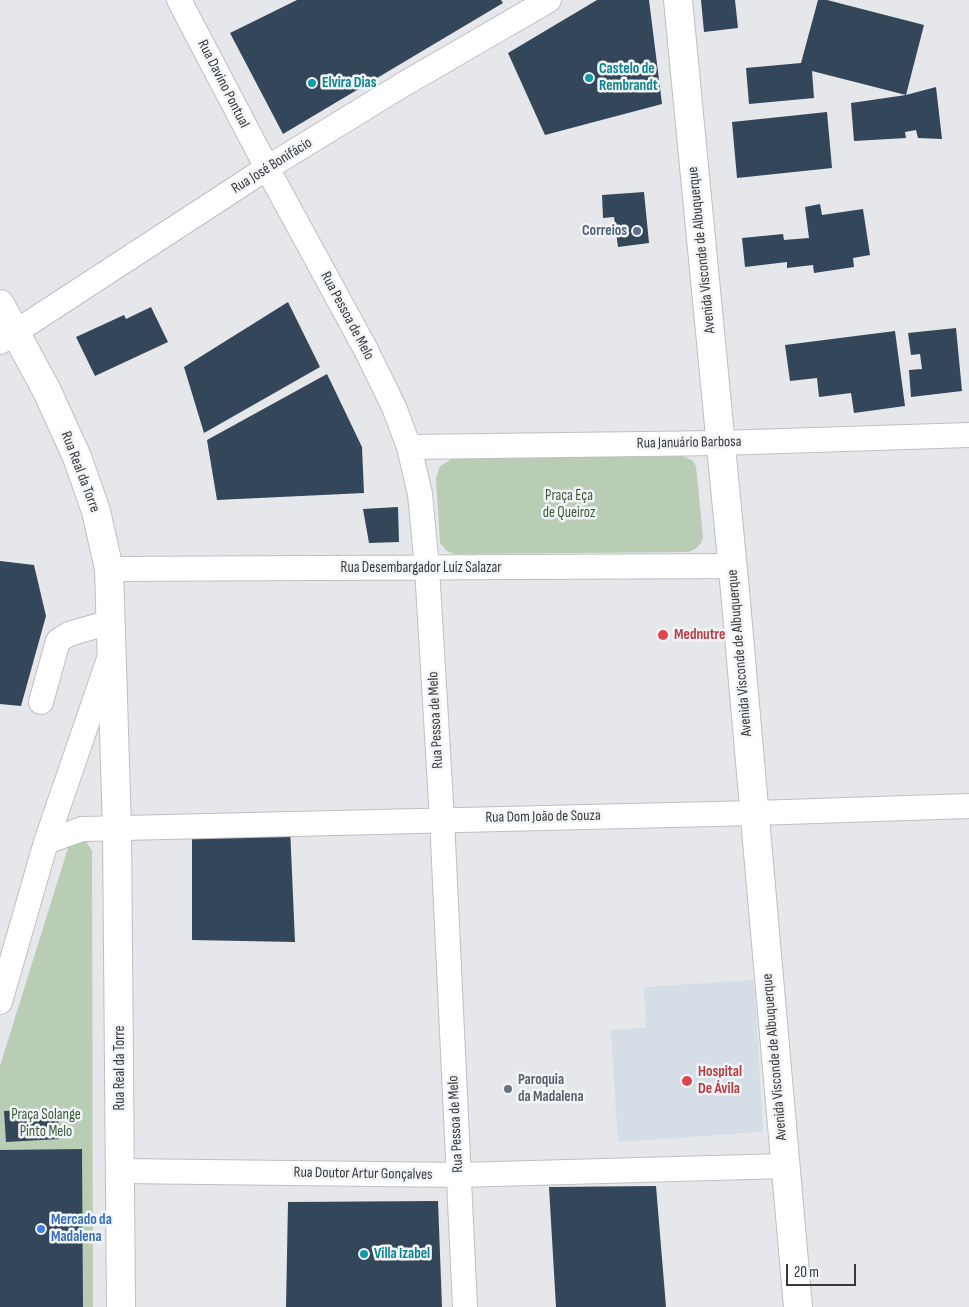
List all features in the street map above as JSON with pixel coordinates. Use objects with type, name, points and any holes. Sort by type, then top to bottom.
[{"type":"main road","name":"Avenida Visconde de Albuquerque","points":[[678,0],[755,813],[798,1307]]},
{"type":"main road","name":"Rua Real da Torre","points":[[0,304],[8,337],[47,391],[77,457],[96,511],[109,569],[118,829],[121,1307]]},
{"type":"street","name":"Rua Davino Pontual","points":[[180,0],[267,168]]},
{"type":"street","name":"Rua José Bonifácio","points":[[8,337],[267,168],[404,84],[549,0]]},
{"type":"street","name":"Rua Pessoa de Melo","points":[[267,168],[365,348],[394,407],[409,447],[420,494],[428,568],[442,819],[465,1307]]},
{"type":"street","name":"Rua Januário Barbosa","points":[[409,447],[721,443],[969,434]]},
{"type":"street","name":"Rua Desembargador Luiz Salazar","points":[[109,569],[732,566]]},
{"type":"street","points":[[41,702],[58,641],[69,634],[110,622]]},
{"type":"street","name":"Rua Real da Torre","points":[[0,1002],[9,935],[46,842],[111,653]]},
{"type":"street","name":"Rua Dom João de Souza","points":[[118,829],[969,806]]},
{"type":"street","points":[[46,842],[82,829],[118,829]]},
{"type":"street","name":"Rua Doutor Artur Gonçalves","points":[[120,1171],[459,1175],[785,1166]]},
{"type":"shaded area","name":"Hospital De Ávila","points":[[754,980],[763,1132],[618,1142],[611,1030],[646,1028],[644,987]]},
{"type":"green space","name":"Praça Eça de Queiroz","points":[[678,455],[692,460],[696,466],[703,538],[698,547],[691,551],[454,554],[447,551],[440,543],[436,478],[440,466],[452,459]]},
{"type":"green space","name":"Praça Solange Pinto Melo","points":[[85,840],[92,851],[93,1307],[0,1307],[0,1066],[69,845]]},
{"type":"building","name":"Elvira Dias","points":[[297,0],[501,0],[503,3],[283,134],[230,33]]},
{"type":"building","name":"Castelo de Rembrandt","points":[[597,0],[649,0],[662,104],[545,135],[508,53]]},
{"type":"building","points":[[701,0],[735,0],[738,28],[704,32]]},
{"type":"building","points":[[818,0],[827,0],[924,25],[906,95],[812,71],[814,98],[749,104],[746,68],[801,63]]},
{"type":"building","points":[[936,87],[942,139],[918,138],[916,130],[905,132],[906,138],[854,141],[851,103],[906,95]]},
{"type":"building","points":[[827,112],[832,168],[737,178],[732,122]]},
{"type":"building","points":[[644,192],[649,243],[618,247],[614,217],[603,218],[602,195]]},
{"type":"building","points":[[820,204],[822,215],[863,209],[870,255],[853,258],[854,267],[814,273],[813,265],[787,268],[787,262],[745,267],[742,238],[783,234],[784,240],[809,238],[805,207]]},
{"type":"building","points":[[288,302],[320,367],[204,433],[184,367]]},
{"type":"building","points":[[151,307],[168,342],[95,376],[76,337],[124,315],[126,319]]},
{"type":"building","points":[[956,328],[962,391],[911,397],[909,370],[922,369],[920,354],[911,355],[908,333]]},
{"type":"building","points":[[895,331],[905,406],[854,413],[851,393],[819,397],[817,378],[790,381],[785,345]]},
{"type":"building","points":[[327,374],[362,447],[364,493],[217,500],[207,440]]},
{"type":"building","points":[[398,507],[399,542],[369,543],[363,509]]},
{"type":"building","points":[[0,561],[34,565],[46,616],[21,706],[0,704]]},
{"type":"building","points":[[290,827],[295,942],[192,940],[192,830]]},
{"type":"building","points":[[58,1109],[59,1139],[6,1142],[4,1111]]},
{"type":"building","name":"Mercado da Madalena","points":[[82,1149],[83,1307],[0,1307],[0,1150]]},
{"type":"building","points":[[656,1186],[666,1307],[556,1307],[549,1187]]},
{"type":"building","name":"Villa Izabel","points":[[438,1201],[442,1307],[286,1307],[288,1202]]},
{"type":"place","name":"Castelo de Rembrandt","points":[[589,78]]},
{"type":"place","name":"Elvira Dias","points":[[312,83]]},
{"type":"place","name":"Correios","points":[[637,231]]},
{"type":"place","name":"Mednutre","points":[[663,635]]},
{"type":"place","name":"Hospital De Ávila","points":[[687,1081]]},
{"type":"place","name":"Paroquia da Madalena","points":[[508,1089]]},
{"type":"place","name":"Mercado da Madalena","points":[[41,1229]]},
{"type":"place","name":"Villa Izabel","points":[[364,1254]]}]
